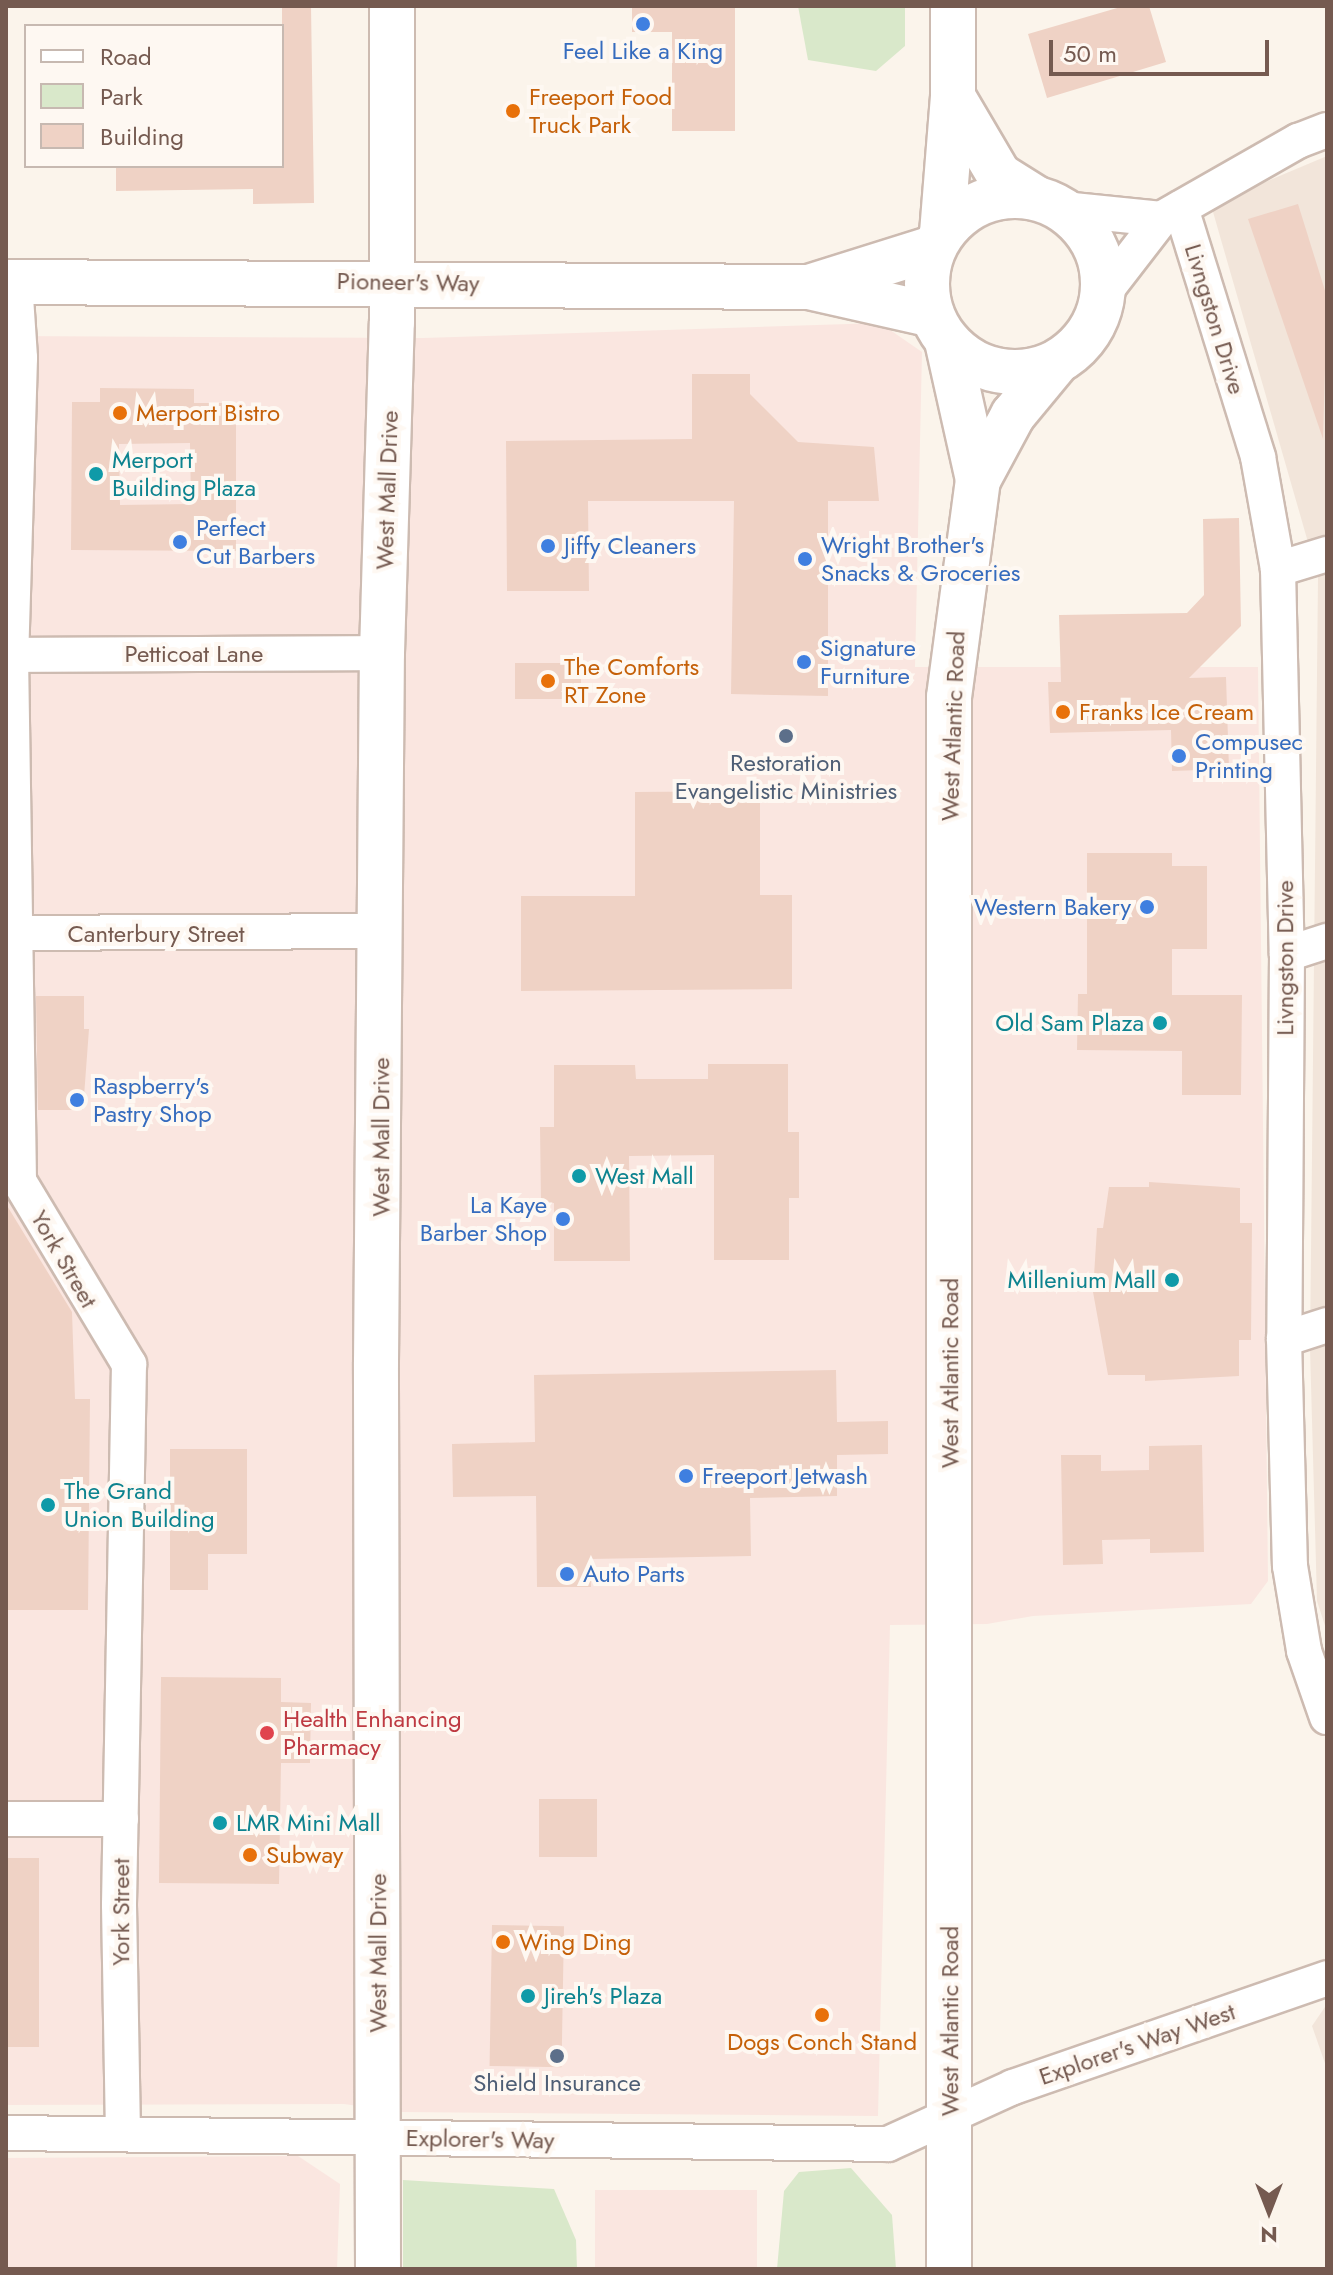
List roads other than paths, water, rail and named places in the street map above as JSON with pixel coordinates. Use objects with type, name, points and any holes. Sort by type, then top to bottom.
[{"type":"main road","name":"West Mall Drive","points":[[378,2269],[376,1362],[382,653],[393,281],[392,6]]},
{"type":"main road","points":[[953,6],[953,97],[938,240],[926,281],[939,328],[970,360],[997,371],[1027,372],[1056,363],[1079,346],[1096,322],[1104,293],[1102,261],[1087,231],[1049,203],[999,175],[953,97]]},
{"type":"main road","points":[[938,240],[967,209],[999,196],[1049,203]]},
{"type":"main road","name":"Pioneer's Way","points":[[809,287],[938,240]]},
{"type":"main road","name":"Pioneer's Way","points":[[11,282],[393,281],[809,287],[939,328]]},
{"type":"main road","name":"West Atlantic Road","points":[[939,328],[978,480]]},
{"type":"main road","name":"West Atlantic Road","points":[[949,2269],[949,697],[978,480],[1013,415],[1056,363]]},
{"type":"street","points":[[1104,293],[1171,213],[1298,141],[1327,130]]},
{"type":"street","points":[[1049,203],[1171,213]]},
{"type":"street","name":"Livngston Drive","points":[[1171,213],[1258,457],[1278,569],[1287,954],[1284,1339],[1290,1566],[1315,1647],[1327,1717]]},
{"type":"street","name":"York Street","points":[[11,282],[20,358],[8,655],[11,933],[19,1181],[129,1364],[121,1819],[123,2134]]},
{"type":"street","points":[[1278,569],[1327,554]]},
{"type":"street","name":"Petticoat Lane","points":[[8,655],[382,653]]},
{"type":"street","name":"Canterbury Street","points":[[11,933],[306,935],[382,931]]},
{"type":"street","points":[[1287,954],[1327,941]]},
{"type":"street","points":[[1284,1339],[1327,1325]]},
{"type":"street","points":[[6,1819],[121,1819]]},
{"type":"street","name":"Explorer's Way West","points":[[950,2120],[1013,2087],[1327,1978]]},
{"type":"street","name":"Explorer's Way","points":[[6,2133],[888,2144],[950,2120]]},
{"type":"place","name":"Feel Like a King","points":[[643,24]]},
{"type":"place","name":"Freeport Food Truck Park","points":[[513,111]]},
{"type":"place","name":"Merport Bistro","points":[[120,413]]},
{"type":"place","name":"Merport Building Plaza","points":[[96,474]]},
{"type":"place","name":"Perfect Cut Barbers","points":[[180,542]]},
{"type":"place","name":"Jiffy Cleaners","points":[[548,546]]},
{"type":"place","name":"Wright Brother's Snacks & Groceries","points":[[805,559]]},
{"type":"place","name":"Signature Furniture","points":[[804,662]]},
{"type":"place","name":"The Comforts RT Zone","points":[[548,681]]},
{"type":"place","name":"Franks Ice Cream","points":[[1063,712]]},
{"type":"place","name":"Restoration Evangelistic Ministries","points":[[786,736]]},
{"type":"place","name":"Compusec Printing","points":[[1179,756]]},
{"type":"place","name":"Western Bakery","points":[[1147,907]]},
{"type":"place","name":"Old Sam Plaza","points":[[1160,1023]]},
{"type":"place","name":"Raspberry's Pastry Shop","points":[[77,1100]]},
{"type":"place","name":"West Mall","points":[[579,1176]]},
{"type":"place","name":"La Kaye Barber Shop","points":[[563,1219]]},
{"type":"place","name":"Millenium Mall","points":[[1172,1280]]},
{"type":"place","name":"Freeport Jetwash","points":[[686,1476]]},
{"type":"place","name":"The Grand Union Building","points":[[48,1505]]},
{"type":"place","name":"Auto Parts","points":[[567,1574]]},
{"type":"place","name":"Health Enhancing Pharmacy","points":[[267,1733]]},
{"type":"place","name":"LMR Mini Mall","points":[[220,1823]]},
{"type":"place","name":"Subway","points":[[250,1855]]},
{"type":"place","name":"Wing Ding","points":[[503,1942]]},
{"type":"place","name":"Jireh's Plaza","points":[[528,1996]]},
{"type":"place","name":"Dogs Conch Stand","points":[[822,2015]]},
{"type":"place","name":"Shield Insurance","points":[[557,2056]]}]
